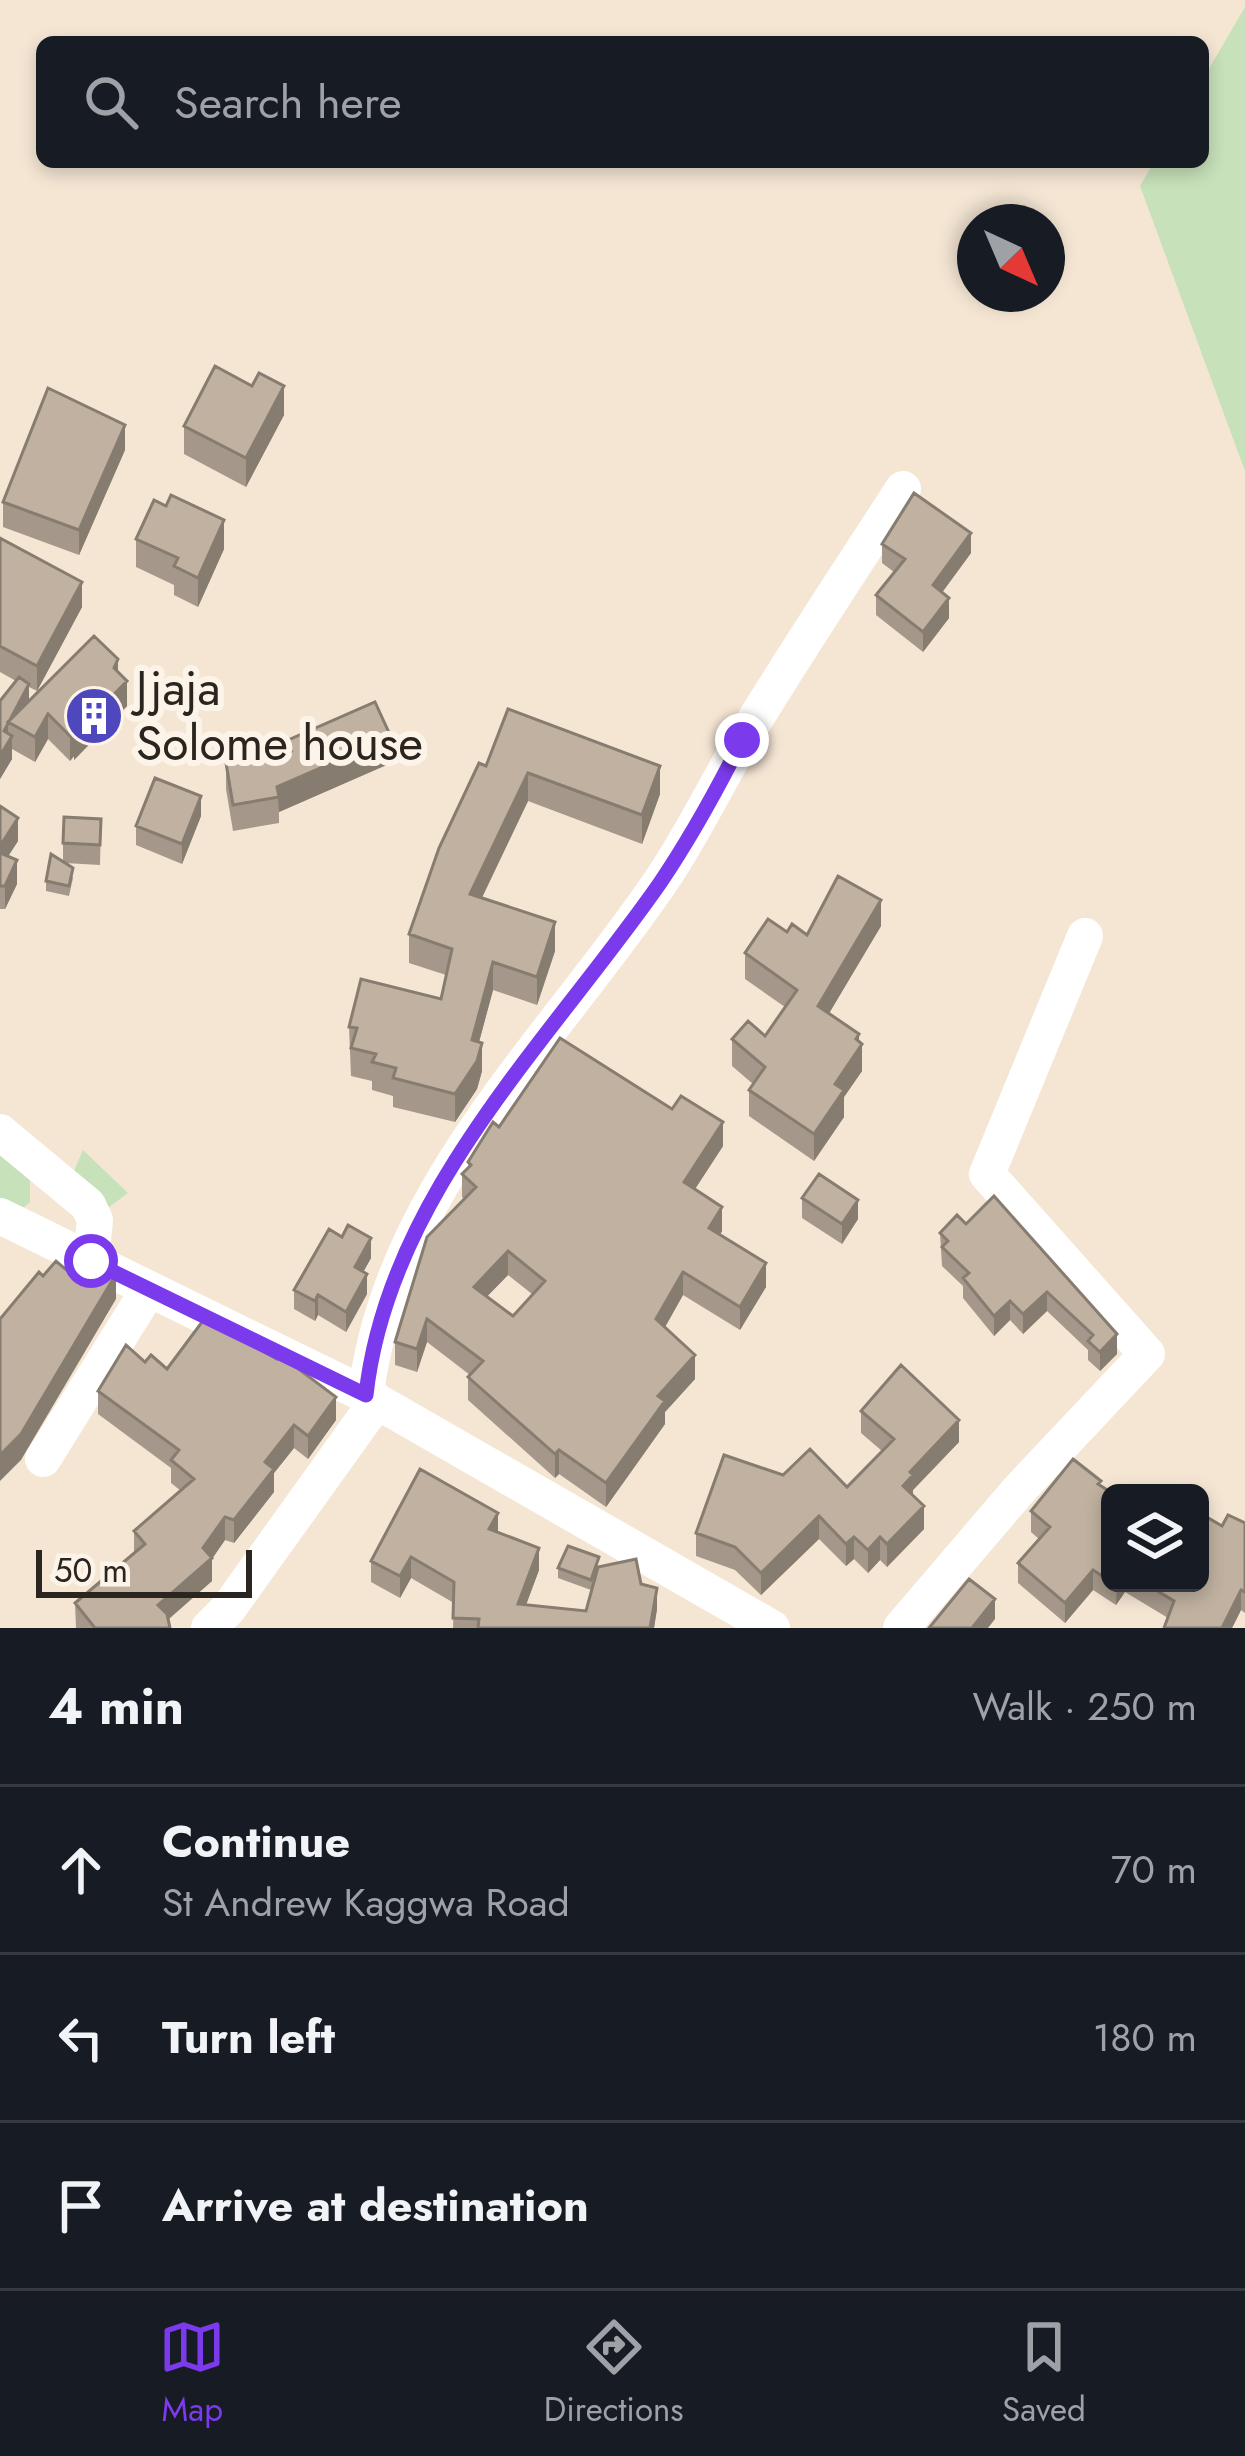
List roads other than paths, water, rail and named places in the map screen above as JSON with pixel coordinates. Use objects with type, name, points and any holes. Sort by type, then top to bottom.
[{"type":"street","points":[[209,1628],[228,1609],[371,1398],[371,1344],[389,1292],[431,1202],[702,820],[742,740],[903,489]]},
{"type":"street","points":[[901,1628],[1018,1490],[1147,1354],[987,1174],[1085,936]]},
{"type":"street","points":[[0,1132],[88,1205],[95,1220],[91,1261]]},
{"type":"street","points":[[0,1216],[371,1398],[772,1628]]},
{"type":"street","points":[[43,1460],[149,1289]]},
{"type":"place","name":"Jjaja Solome house","points":[[94,716]]}]
